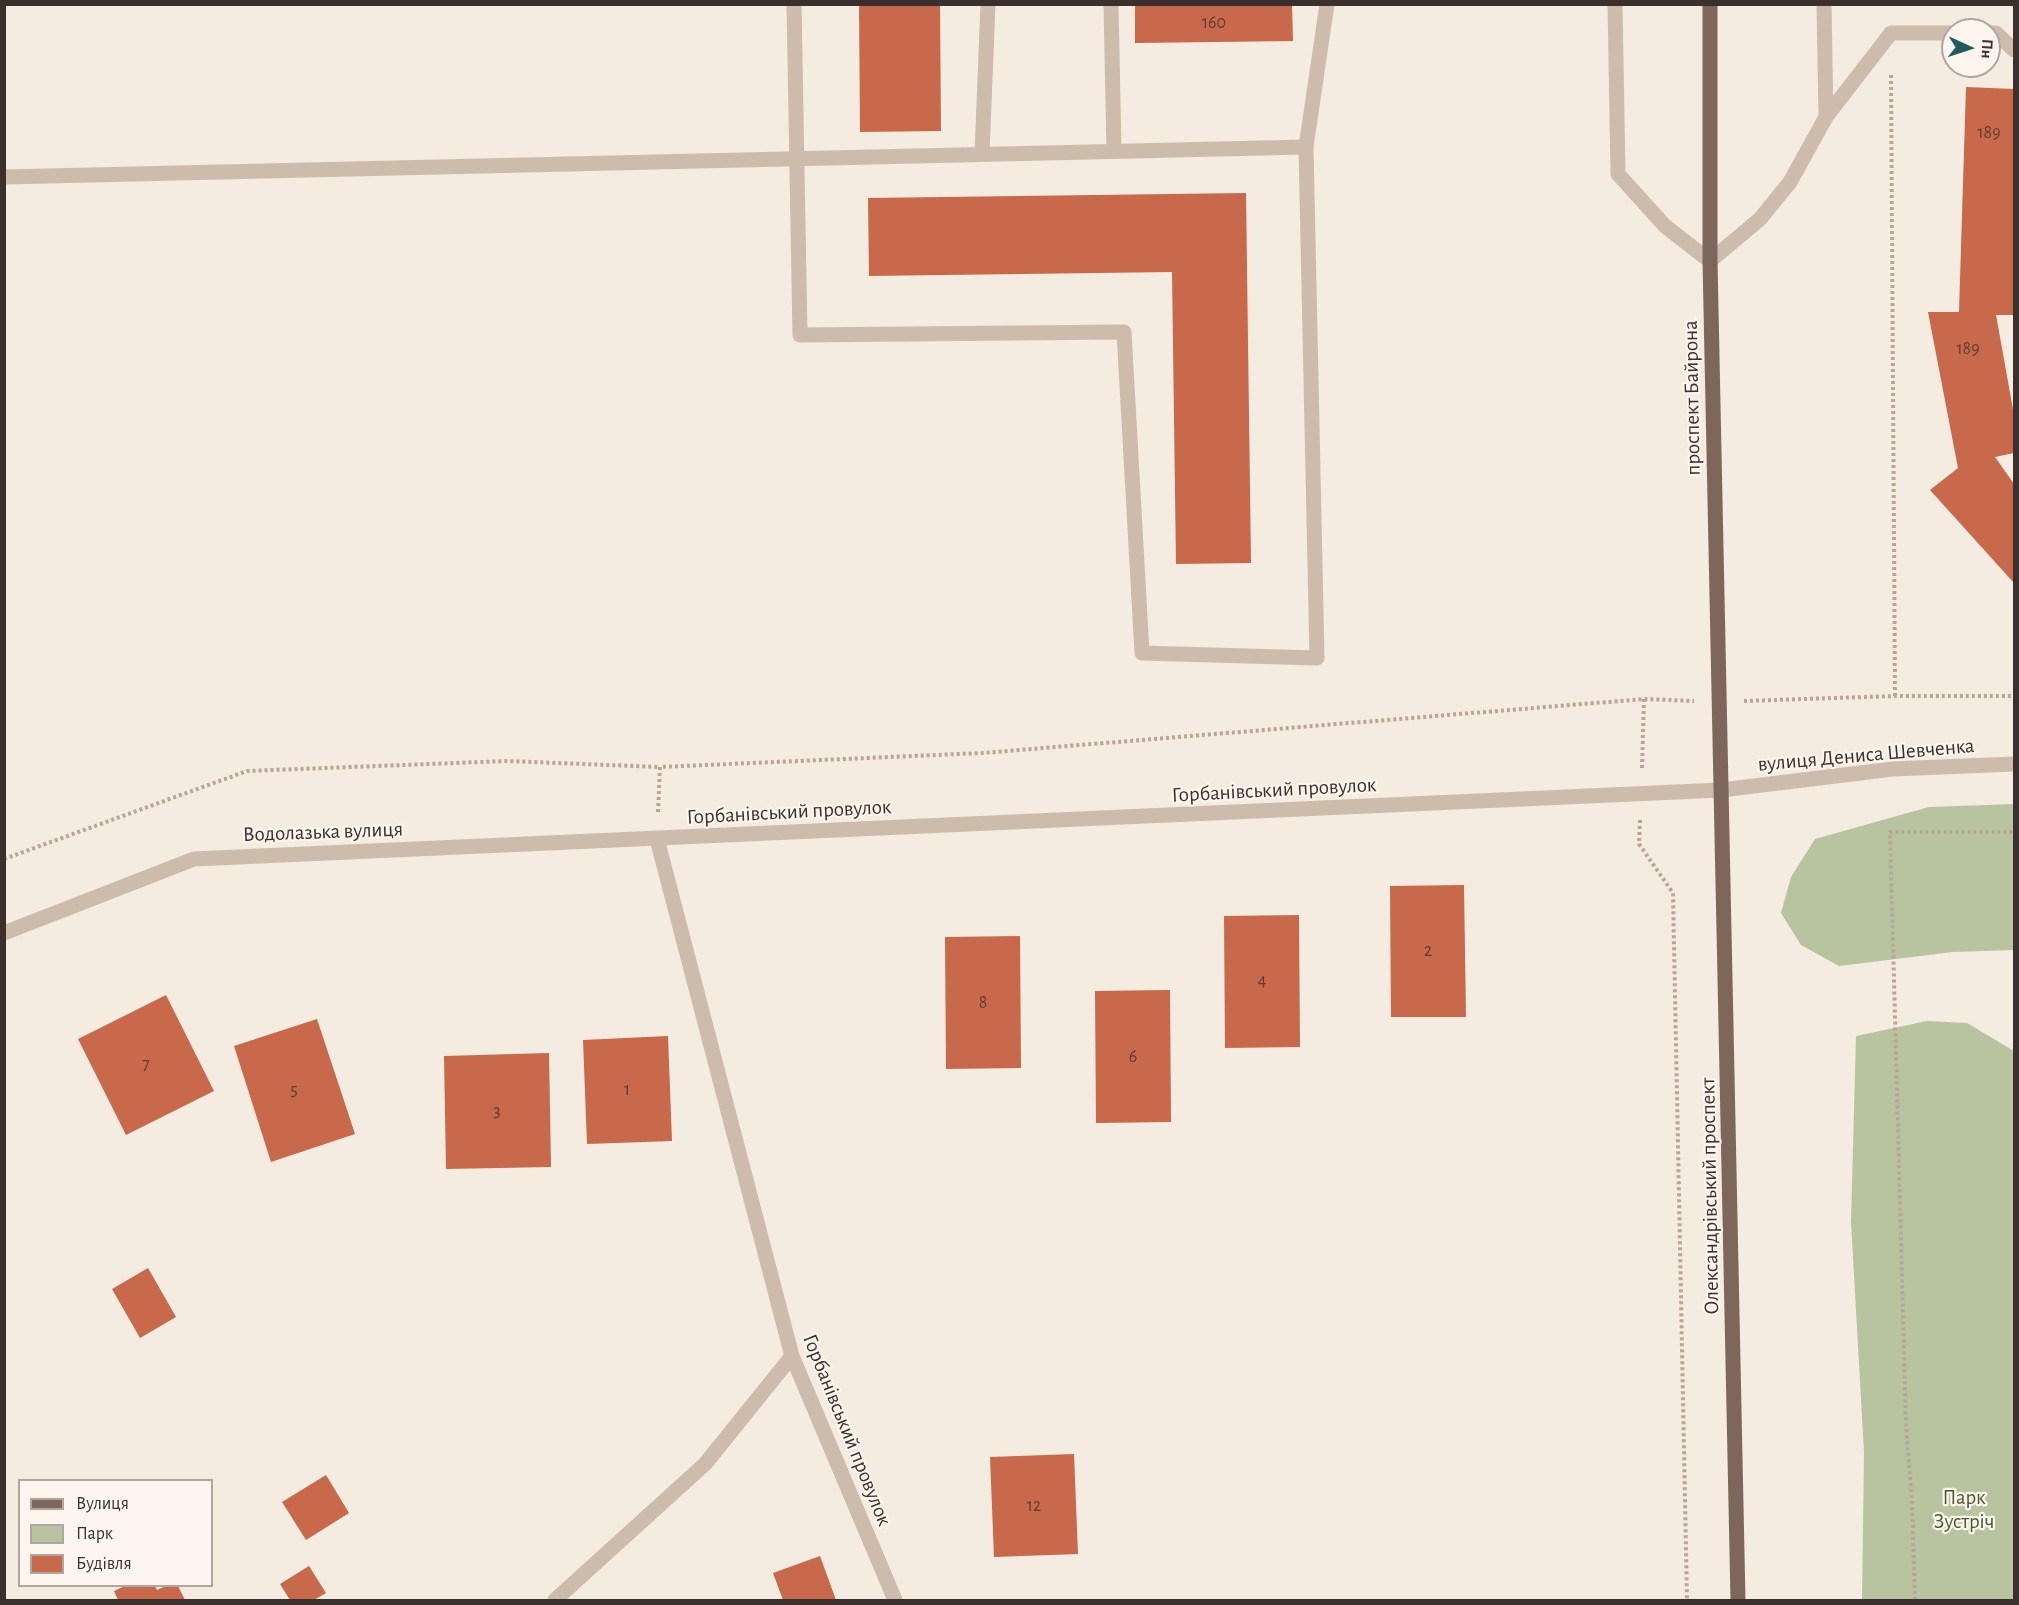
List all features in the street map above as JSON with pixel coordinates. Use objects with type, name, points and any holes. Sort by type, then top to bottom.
[{"type":"main road","name":"проспект Байрона","points":[[1710,4],[1710,261],[1721,790]]},
{"type":"main road","name":"Олександрівський проспект","points":[[1721,790],[1738,1600]]},
{"type":"street","points":[[794,4],[800,335],[1124,332],[1142,652],[1317,658],[1306,147],[1327,4]]},
{"type":"street","points":[[982,154],[987,4]]},
{"type":"street","points":[[1111,4],[1114,152]]},
{"type":"street","points":[[1615,4],[1618,174],[1665,226],[1710,261],[1767,210],[1790,182],[1826,117],[1891,33],[1941,33]]},
{"type":"street","points":[[1824,4],[1826,117]]},
{"type":"street","points":[[2001,38],[2014,50]]},
{"type":"street","points":[[4,177],[1306,147]]},
{"type":"street","name":"вулиця Дениса Шевченка","points":[[1721,790],[1893,769],[2014,764]]},
{"type":"street","name":"Горбанівський провулок","points":[[895,1600],[792,1356],[657,839],[1721,790]]},
{"type":"street","name":"Водолазька вулиця","points":[[4,933],[194,859],[657,839]]},
{"type":"street","points":[[555,1600],[705,1464],[792,1356]]},
{"type":"path","points":[[1891,33],[1895,696]]},
{"type":"path","points":[[4,859],[247,771],[507,761],[660,767],[982,753],[1644,699],[1720,701],[1895,696],[2014,696]]},
{"type":"path","points":[[1644,699],[1639,844],[1673,893],[1687,1600]]},
{"type":"path","points":[[657,839],[660,767]]},
{"type":"path","points":[[1915,1600],[1912,1502],[1906,1426],[1890,832],[2014,832]]},
{"type":"green space","points":[[2014,804],[2014,950],[1953,952],[1839,966],[1801,945],[1781,913],[1791,877],[1815,839],[1929,807]]},
{"type":"green space","name":"Парк Зустріч","points":[[1927,1021],[1967,1023],[2014,1051],[2014,1600],[1862,1600],[1864,1452],[1851,1222],[1856,1036]]},
{"type":"building","points":[[859,4],[940,4],[941,131],[860,132]]},
{"type":"building","points":[[1135,4],[1292,4],[1293,41],[1135,43]]},
{"type":"building","points":[[1966,87],[2014,89],[2014,315],[1996,315],[2014,415],[2014,453],[1995,457],[2014,484],[2014,583],[1930,490],[1958,468],[1928,312],[1959,312]]},
{"type":"building","points":[[1246,193],[1251,563],[1176,564],[1172,272],[869,276],[868,198]]},
{"type":"building","points":[[1464,885],[1466,1017],[1391,1017],[1390,886]]},
{"type":"building","points":[[1299,915],[1300,1047],[1225,1048],[1224,916]]},
{"type":"building","points":[[1020,936],[1021,1068],[946,1069],[945,937]]},
{"type":"building","points":[[1170,990],[1171,1122],[1096,1123],[1095,991]]},
{"type":"building","points":[[166,995],[214,1091],[126,1135],[78,1039]]},
{"type":"building","points":[[317,1019],[355,1134],[271,1162],[234,1046]]},
{"type":"building","points":[[668,1036],[672,1141],[587,1144],[583,1040]]},
{"type":"building","points":[[549,1053],[551,1167],[446,1169],[444,1056]]},
{"type":"building","points":[[148,1268],[176,1317],[140,1338],[112,1289]]},
{"type":"building","points":[[1074,1454],[1078,1554],[994,1557],[990,1457]]},
{"type":"building","points":[[326,1475],[349,1513],[306,1540],[282,1502]]},
{"type":"building","points":[[820,1556],[836,1600],[783,1600],[773,1573]]},
{"type":"building","points":[[309,1566],[326,1593],[314,1600],[290,1600],[280,1584]]},
{"type":"building","points":[[123,1587],[156,1587],[157,1590],[164,1587],[178,1587],[185,1600],[118,1600],[114,1591]]}]
